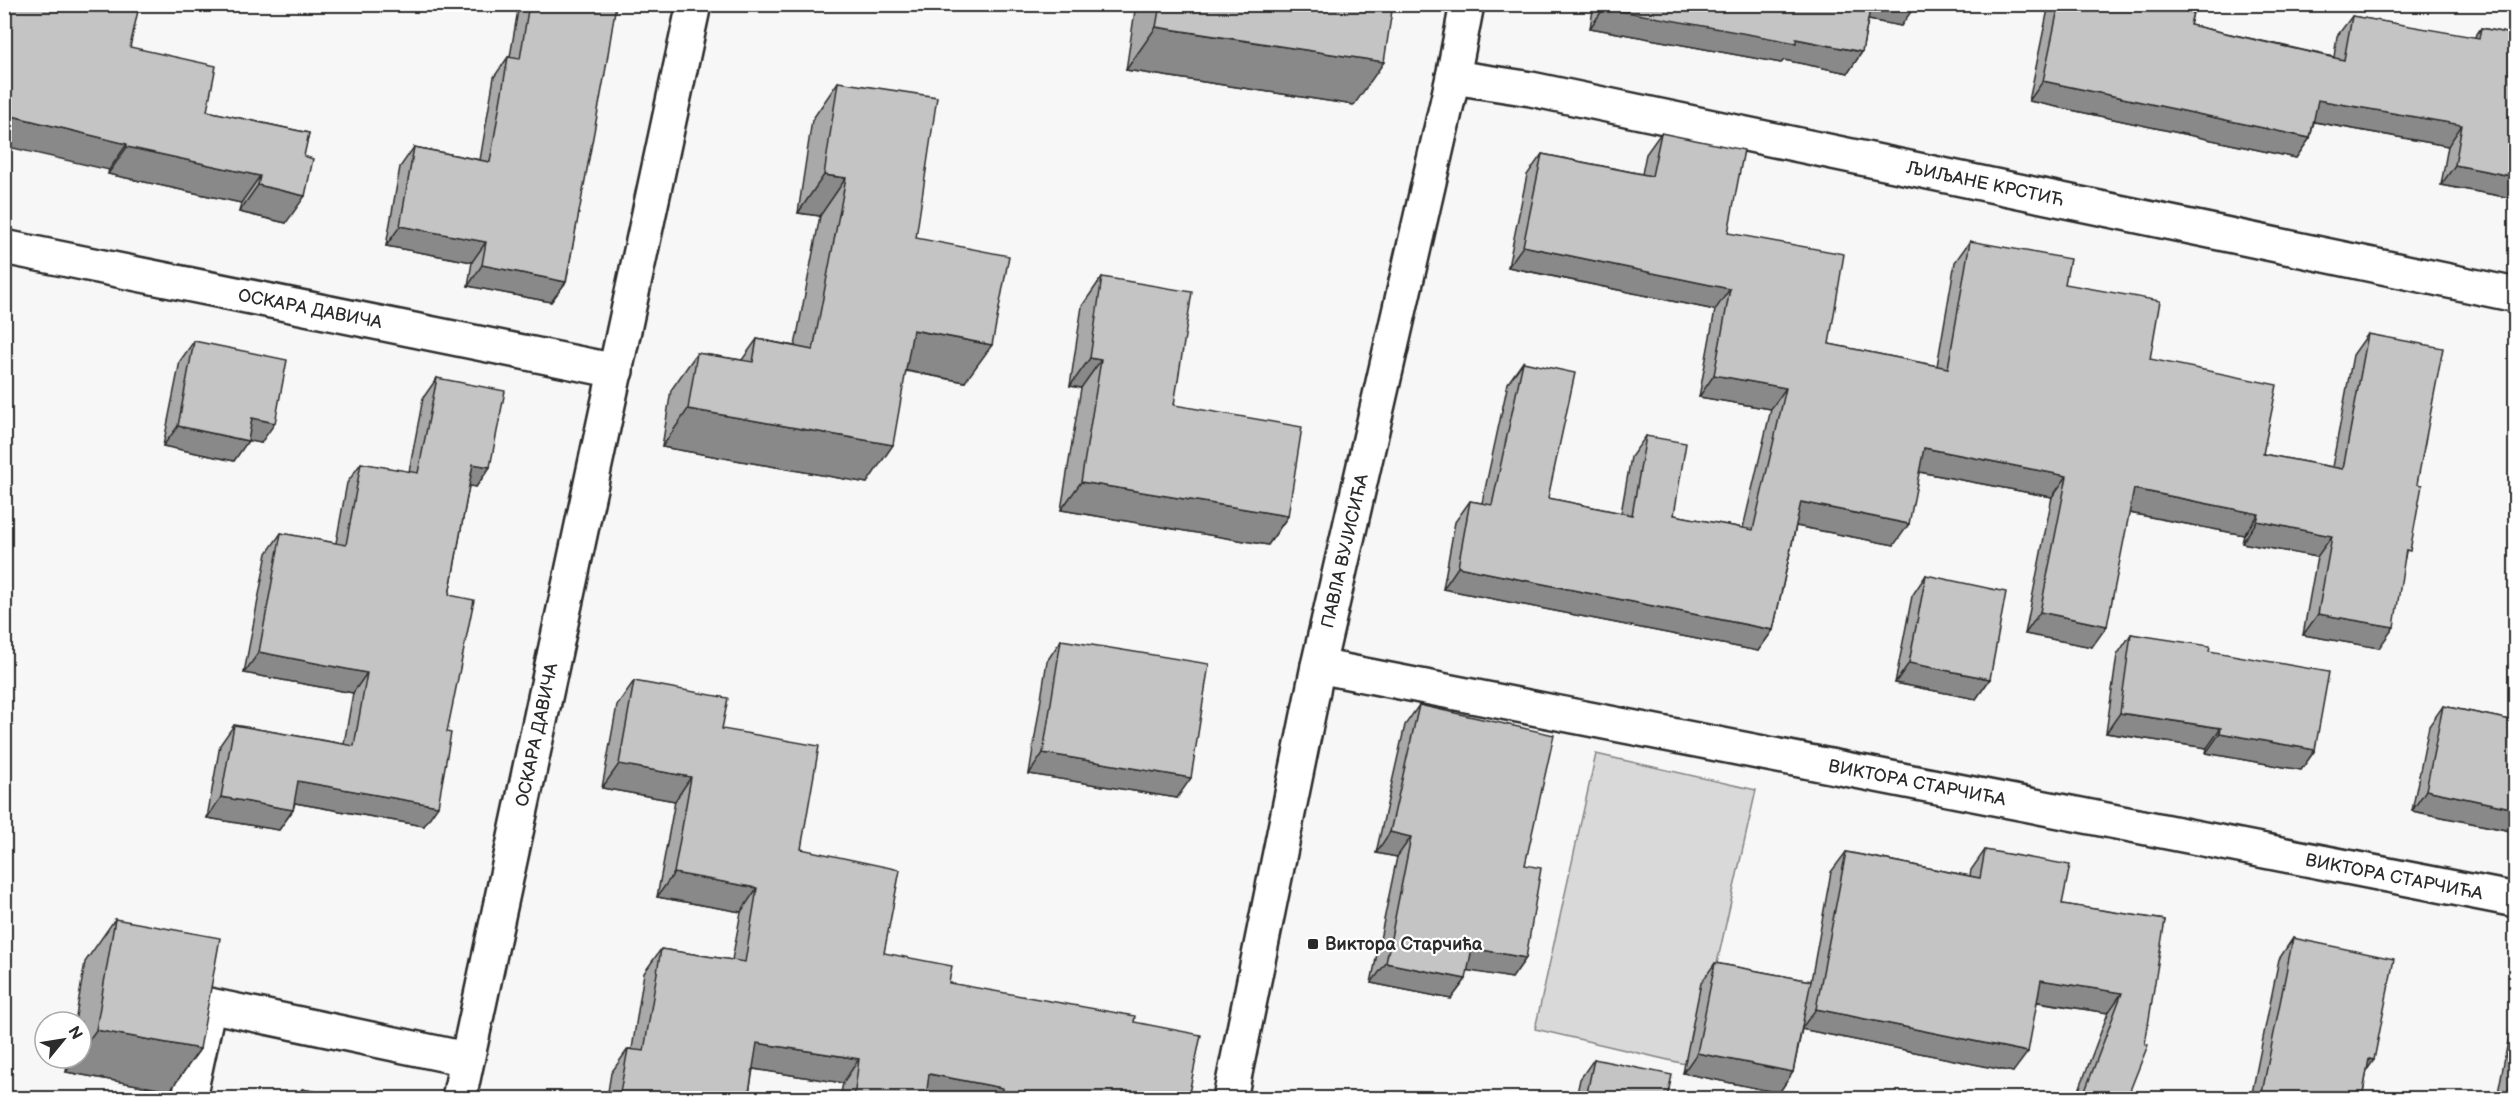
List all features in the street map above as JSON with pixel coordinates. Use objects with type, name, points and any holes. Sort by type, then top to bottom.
[{"type":"street","name":"ОСКАРА ДАВИЧА","points":[[459,1098],[694,4]]},
{"type":"street","name":"ПАВЛА ВУЈИСИЋА","points":[[1230,1098],[1318,666],[1453,77],[1467,4]]},
{"type":"street","name":"ЉИЉАНЕ КРСТИЋ","points":[[1453,77],[1542,92],[2516,295]]},
{"type":"street","name":"ОСКАРА ДАВИЧА","points":[[4,247],[616,371]]},
{"type":"street","name":"ВИКТОРА СТАРЧИЋА","points":[[1318,666],[2516,900]]},
{"type":"street","points":[[189,1098],[209,1005],[466,1059]]},
{"type":"shaded area","points":[[1596,754],[1756,790],[1694,1066],[1535,1029]]},
{"type":"building","points":[[4,4],[131,4],[139,6],[130,47],[216,66],[207,111],[309,133],[304,156],[313,159],[305,196],[258,185],[260,176],[127,147],[127,144],[4,114]]},
{"type":"building","points":[[529,4],[616,4],[566,282],[482,265],[486,242],[400,226],[414,147],[490,162],[508,57],[520,59]]},
{"type":"building","points":[[1160,4],[1393,4],[1384,62],[1156,27]]},
{"type":"building","points":[[1605,4],[1871,4],[1862,52],[1796,39],[1796,43],[1604,8]]},
{"type":"building","points":[[2059,4],[2195,4],[2190,25],[2344,60],[2352,16],[2479,38],[2481,28],[2516,35],[2516,177],[2455,165],[2462,125],[2318,100],[2310,138],[2043,81]]},
{"type":"building","points":[[838,82],[937,97],[916,238],[1009,256],[992,345],[913,330],[893,445],[688,409],[697,353],[753,362],[757,339],[813,350],[846,178],[824,175]]},
{"type":"building","points":[[1661,133],[1744,150],[1728,233],[1844,254],[1829,344],[1948,368],[1970,241],[2070,259],[2065,284],[2160,301],[2150,359],[2277,385],[2263,454],[2343,469],[2368,334],[2443,348],[2417,484],[2422,485],[2410,551],[2406,550],[2394,627],[2318,614],[2332,536],[2257,521],[2259,514],[2134,489],[2107,626],[2040,612],[2067,476],[1924,448],[1909,524],[1801,502],[1773,630],[1458,567],[1470,501],[1492,505],[1523,362],[1575,373],[1548,498],[1632,515],[1646,436],[1686,443],[1674,515],[1753,530],[1786,388],[1714,375],[1730,289],[1523,246],[1542,154],[1652,176]]},
{"type":"building","points":[[1102,277],[1192,292],[1174,405],[1302,427],[1288,516],[1081,482],[1101,360],[1090,358]]},
{"type":"building","points":[[194,341],[287,360],[275,423],[252,418],[248,441],[178,426]]},
{"type":"building","points":[[437,378],[505,391],[490,467],[473,464],[449,595],[474,600],[447,732],[451,733],[438,806],[298,781],[293,810],[221,797],[234,725],[354,746],[367,673],[259,652],[281,533],[346,545],[361,463],[418,473]]},
{"type":"building","points":[[1926,575],[2006,592],[1990,679],[1909,663]]},
{"type":"building","points":[[2131,634],[2210,646],[2209,651],[2329,672],[2315,750],[2220,733],[2221,728],[2120,713]]},
{"type":"building","points":[[1061,640],[1209,664],[1191,778],[1043,753]]},
{"type":"building","points":[[634,681],[728,698],[722,729],[819,746],[801,849],[900,870],[884,953],[952,966],[949,983],[1135,1016],[1134,1022],[1201,1035],[1188,1098],[1043,1098],[929,1074],[926,1098],[854,1098],[859,1059],[757,1043],[748,1098],[619,1098],[628,1049],[644,1051],[661,949],[745,962],[757,888],[674,873],[691,777],[619,764]]},
{"type":"building","points":[[1419,705],[1554,735],[1525,865],[1541,868],[1526,958],[1472,948],[1466,979],[1386,963],[1411,837],[1390,832]]},
{"type":"building","points":[[2443,706],[2516,721],[2516,809],[2426,790]]},
{"type":"building","points":[[1985,850],[2070,865],[2062,904],[2165,920],[2145,1044],[2148,1045],[2127,1098],[2103,1098],[2085,1091],[2122,993],[2041,980],[2028,1052],[1816,1009],[1846,852],[1980,878]]},
{"type":"building","points":[[115,919],[220,938],[200,1049],[96,1030]]},
{"type":"building","points":[[2293,938],[2394,959],[2374,1060],[2369,1059],[2362,1098],[2261,1098]]},
{"type":"building","points":[[1715,963],[1811,981],[1793,1072],[1697,1053]]},
{"type":"building","points":[[2516,1055],[2516,1098],[2507,1098]]},
{"type":"building","points":[[1594,1059],[1672,1075],[1667,1098],[1586,1098]]},
{"type":"building","points":[[302,1089],[348,1098],[300,1098]]},
{"type":"place","name":"Виктора Старчића","points":[[1313,944]]}]
